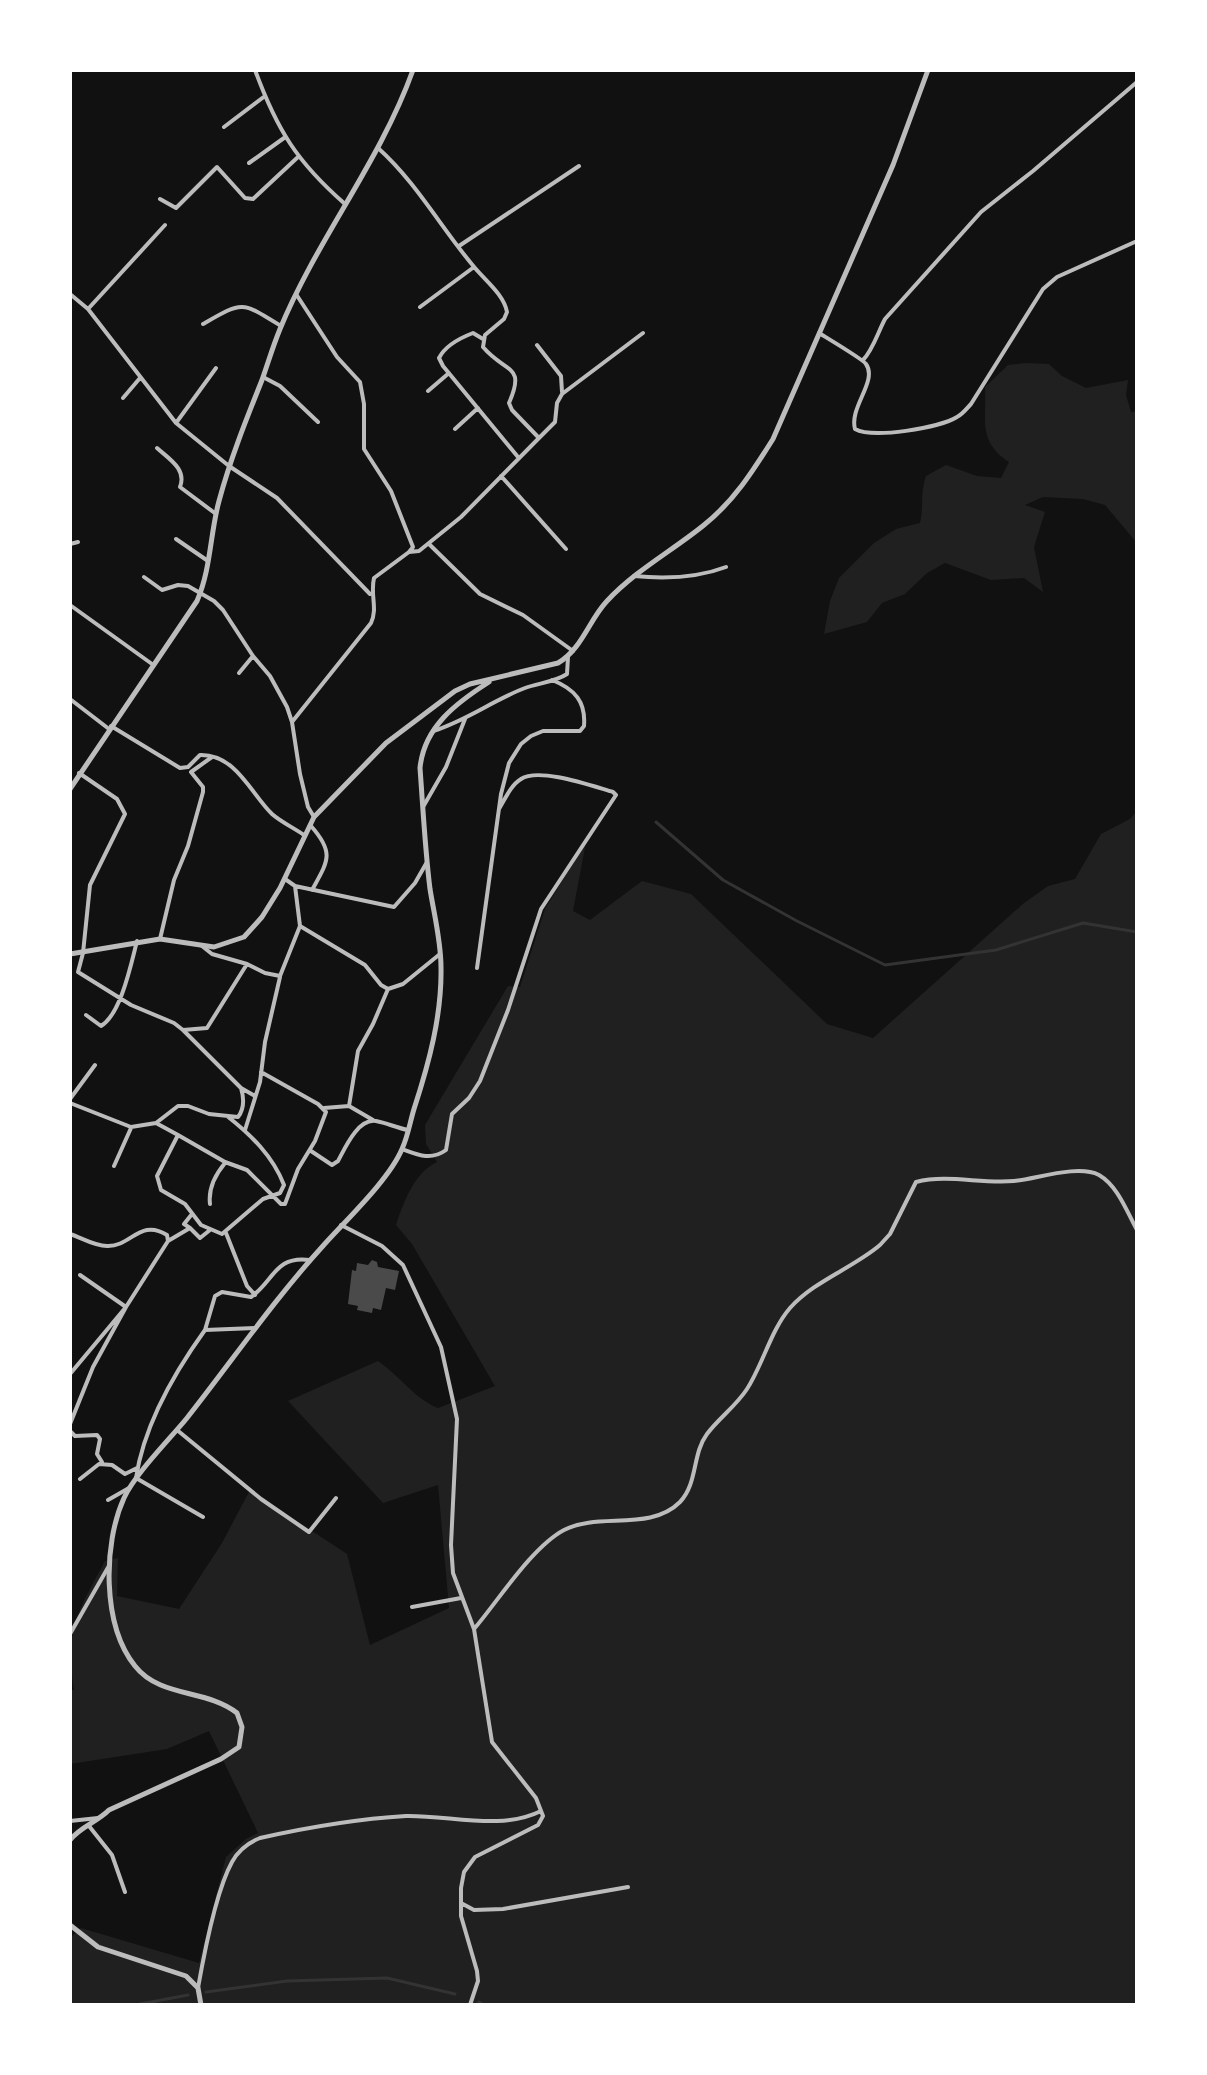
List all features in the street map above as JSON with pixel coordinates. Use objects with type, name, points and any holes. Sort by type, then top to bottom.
[{"type":"street","points":[[255,70],[284,138],[298,157],[347,206]]},
{"type":"street","points":[[70,789],[200,594],[229,466],[281,326],[326,237],[347,206],[378,148],[401,103],[413,70]]},
{"type":"street","points":[[431,732],[465,719],[523,688],[567,674],[571,654],[600,609],[633,576],[701,527],[748,480],[773,439],[893,165],[928,70]]},
{"type":"street","points":[[863,360],[869,354],[873,339],[885,319],[981,212],[1137,82]]},
{"type":"street","points":[[224,127],[265,96]]},
{"type":"street","points":[[249,163],[284,138]]},
{"type":"street","points":[[378,148],[421,194],[474,267],[504,302],[507,312],[504,319],[483,339],[483,347],[517,379],[509,403],[539,438]]},
{"type":"street","points":[[160,199],[176,208],[217,167],[245,198],[253,199],[298,157]]},
{"type":"street","points":[[459,246],[579,166]]},
{"type":"street","points":[[88,309],[165,225]]},
{"type":"street","points":[[819,333],[868,365],[869,377],[854,412],[855,429],[861,433],[875,434],[944,423],[960,416],[971,404],[1043,289],[1057,277],[1137,241]]},
{"type":"street","points":[[420,307],[474,267]]},
{"type":"street","points":[[70,294],[88,309],[176,423],[285,506],[370,594],[375,607],[371,623],[292,722]]},
{"type":"street","points":[[296,294],[337,357],[360,382],[364,404],[364,449],[398,506],[413,547],[374,578],[370,594]]},
{"type":"street","points":[[203,324],[234,306],[246,307],[281,326]]},
{"type":"street","points":[[483,339],[473,333],[461,337],[439,358],[518,457]]},
{"type":"street","points":[[562,394],[643,333]]},
{"type":"street","points":[[409,552],[419,551],[461,517],[555,422],[557,403],[564,386],[561,376],[537,345]]},
{"type":"street","points":[[176,423],[216,368]]},
{"type":"street","points":[[428,391],[449,373]]},
{"type":"street","points":[[263,377],[280,386],[318,422]]},
{"type":"street","points":[[123,398],[140,378]]},
{"type":"street","points":[[455,429],[478,408]]},
{"type":"street","points":[[157,448],[181,472],[180,487],[216,514]]},
{"type":"street","points":[[501,476],[566,549]]},
{"type":"street","points":[[176,539],[208,561]]},
{"type":"street","points":[[70,544],[78,542]]},
{"type":"street","points":[[428,543],[480,594],[523,615],[571,654]]},
{"type":"street","points":[[633,576],[659,579],[711,573],[726,567]]},
{"type":"street","points":[[144,577],[162,590],[178,585],[188,586],[223,610],[277,687],[292,722],[303,791],[314,817]]},
{"type":"street","points":[[70,605],[152,664]]},
{"type":"street","points":[[70,954],[137,941],[160,939],[202,946],[224,945],[244,937],[262,917],[285,879],[314,817],[386,743],[438,702],[470,684],[489,682],[558,663],[571,654]]},
{"type":"street","points":[[239,673],[253,656]]},
{"type":"street","points":[[477,968],[499,809],[509,763],[521,744],[543,731],[580,731],[584,726],[584,708],[579,698],[569,687],[552,680]]},
{"type":"street","points":[[70,1840],[109,1810],[239,1747],[242,1733],[237,1713],[226,1705],[159,1684],[136,1669],[124,1648],[115,1621],[110,1564],[114,1525],[136,1478],[148,1467],[310,1260],[382,1179],[402,1149],[431,1057],[441,982],[427,861],[421,754],[431,732],[466,696],[489,682]]},
{"type":"street","points":[[70,699],[174,766],[189,769],[203,787],[188,846],[174,880],[160,939]]},
{"type":"street","points":[[423,807],[446,767],[465,719]]},
{"type":"street","points":[[189,769],[200,755],[212,757],[246,778],[276,817],[305,836]]},
{"type":"street","points":[[79,773],[117,799],[125,814],[90,885],[78,972],[183,1030],[241,1088],[255,1096]]},
{"type":"street","points":[[402,1149],[427,1157],[446,1150],[452,1114],[469,1098],[480,1081],[508,1010],[541,909],[615,801],[616,795],[574,782],[532,775],[515,783],[499,809]]},
{"type":"street","points":[[311,826],[327,851],[327,862],[312,890]]},
{"type":"street","points":[[285,879],[295,886],[394,907],[415,883],[427,861]]},
{"type":"street","points":[[245,1130],[261,1072],[280,976],[300,926],[295,886]]},
{"type":"street","points":[[300,926],[365,965],[388,989]]},
{"type":"street","points":[[86,1015],[97,1025],[105,1024],[121,997],[137,941]]},
{"type":"street","points":[[202,946],[212,954],[280,976]]},
{"type":"street","points":[[349,1106],[358,1051],[388,989],[403,984],[440,954]]},
{"type":"street","points":[[183,1030],[207,1028],[247,964]]},
{"type":"street","points":[[95,1065],[70,1101],[131,1127],[156,1123],[178,1106],[238,1117],[244,1097],[241,1088]]},
{"type":"street","points":[[261,1072],[324,1108],[349,1106],[373,1120],[408,1130]]},
{"type":"street","points":[[156,1123],[225,1162],[247,1170],[271,1195],[285,1204],[298,1169],[325,1120],[324,1108]]},
{"type":"street","points":[[178,1135],[157,1176],[161,1190],[185,1204],[210,1230],[217,1234],[226,1232],[245,1213],[283,1190],[281,1177],[262,1149],[226,1115]]},
{"type":"street","points":[[310,1150],[332,1165],[338,1161],[359,1127],[373,1120]]},
{"type":"street","points":[[114,1166],[131,1127]]},
{"type":"street","points":[[210,1204],[209,1193],[217,1172],[225,1162]]},
{"type":"street","points":[[474,1629],[541,1546],[561,1531],[600,1520],[653,1517],[680,1501],[690,1487],[701,1444],[746,1390],[789,1309],[880,1245],[890,1234],[916,1182],[940,1178],[994,1182],[1051,1174],[1096,1174],[1110,1183],[1137,1230]]},
{"type":"street","points":[[192,1214],[184,1224],[200,1238],[210,1230]]},
{"type":"street","points":[[341,1225],[382,1246],[403,1265],[447,1366],[457,1419],[451,1545],[453,1573],[474,1629],[492,1742],[536,1798],[543,1816],[538,1825],[496,1844],[468,1864],[462,1879],[464,1930],[478,1981],[470,2005]]},
{"type":"street","points":[[104,1464],[98,1459],[100,1439],[97,1435],[75,1436],[70,1424],[93,1367],[126,1307],[168,1241],[190,1228]]},
{"type":"street","points":[[70,1234],[107,1246],[118,1245],[143,1229],[161,1231],[167,1235],[168,1241]]},
{"type":"street","points":[[226,1232],[247,1286],[255,1295]]},
{"type":"street","points":[[136,1478],[142,1448],[165,1397],[205,1330],[215,1296],[222,1292],[251,1297],[280,1265],[295,1260],[310,1260]]},
{"type":"street","points":[[80,1275],[126,1307]]},
{"type":"street","points":[[70,1373],[126,1307]]},
{"type":"street","points":[[205,1330],[255,1328]]},
{"type":"street","points":[[177,1430],[261,1499],[309,1532],[336,1498]]},
{"type":"street","points":[[80,1479],[93,1467],[104,1464],[128,1474],[148,1467]]},
{"type":"street","points":[[136,1478],[203,1517]]},
{"type":"street","points":[[108,1500],[129,1488]]},
{"type":"street","points":[[70,1634],[110,1564]]},
{"type":"street","points":[[412,1607],[461,1598]]},
{"type":"street","points":[[201,2005],[198,1988],[224,1881],[232,1861],[249,1843],[338,1821],[408,1816],[513,1820],[542,1810]]},
{"type":"street","points":[[70,1821],[101,1818]]},
{"type":"street","points":[[89,1826],[112,1855],[125,1892]]},
{"type":"street","points":[[461,1903],[474,1910],[503,1909],[628,1887]]},
{"type":"street","points":[[70,1925],[98,1947],[175,1971],[192,1980],[198,1988]]},
{"type":"shaded area","points":[[1049,364],[1062,376],[1086,388],[1128,380],[1126,395],[1131,412],[1137,411],[1137,543],[1105,505],[1083,499],[1043,497],[1025,505],[1045,512],[1034,547],[1043,592],[1024,578],[991,580],[945,563],[927,573],[905,594],[882,603],[867,622],[824,634],[830,601],[839,578],[874,543],[896,529],[920,523],[926,476],[946,465],[977,476],[1001,478],[1009,462],[988,438],[985,387],[1008,365]]},
{"type":"shaded area","points":[[1137,811],[1137,2005],[70,2005],[70,1938],[81,1928],[199,1963],[226,1857],[258,1833],[209,1731],[167,1749],[70,1764],[70,1690],[74,1690],[72,1636],[81,1608],[105,1561],[118,1558],[117,1596],[179,1609],[222,1543],[250,1490],[347,1554],[370,1645],[449,1608],[438,1485],[383,1503],[288,1401],[378,1361],[422,1399],[438,1408],[495,1386],[412,1244],[396,1225],[416,1180],[437,1162],[426,1144],[425,1125],[508,986],[520,987],[545,909],[586,842],[573,911],[590,920],[642,881],[691,894],[827,1024],[873,1038],[1024,903],[1048,886],[1075,879],[1101,834],[1130,819]]},
{"type":"building","points":[[372,1260],[377,1262],[378,1267],[399,1271],[395,1290],[386,1288],[381,1310],[373,1308],[372,1313],[357,1310],[358,1306],[348,1304],[352,1270],[356,1271],[357,1263],[368,1265]]},
{"type":"waterway","points":[[656,822],[723,880],[885,965],[996,950],[1083,923],[1137,932]]},
{"type":"waterway","points":[[206,1992],[287,1981],[387,1978],[455,1994]]},
{"type":"waterway","points":[[135,2005],[188,1995]]},
{"type":"waterway","points":[[479,2002],[484,2005]]}]
